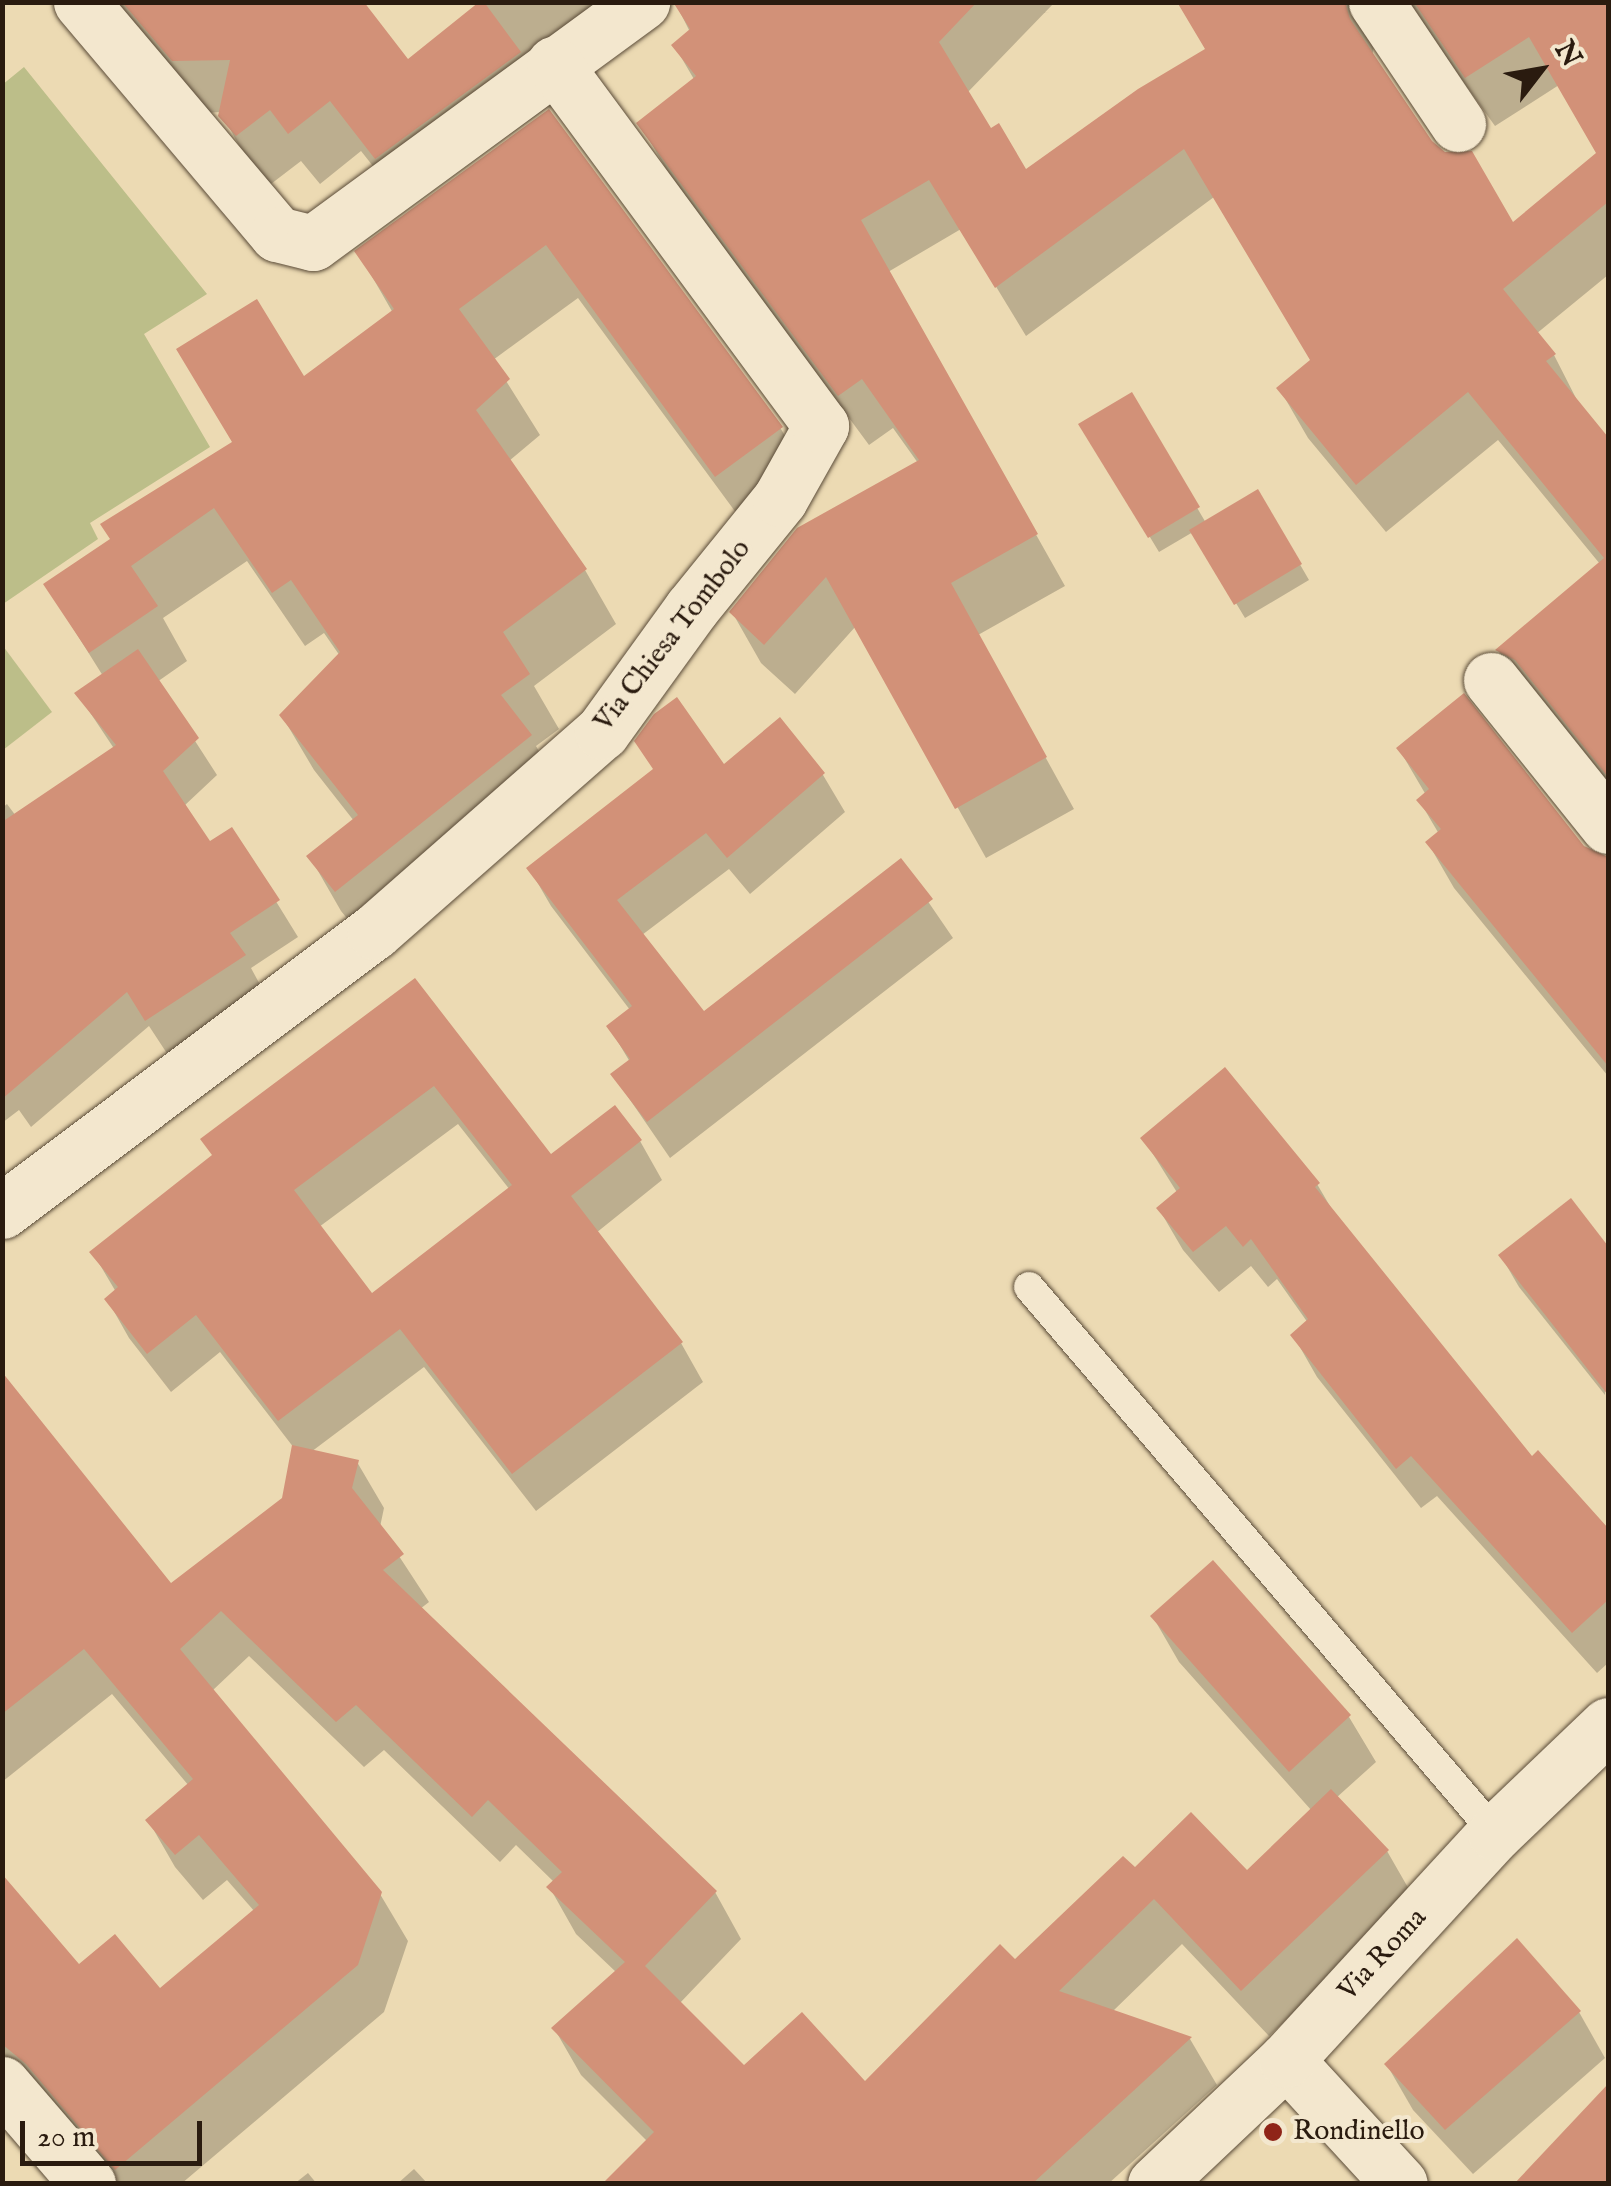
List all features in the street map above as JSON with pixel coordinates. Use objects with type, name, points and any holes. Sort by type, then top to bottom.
[{"type":"street","points":[[81,2],[277,234],[313,243],[642,2]]},
{"type":"street","points":[[1376,2],[1458,124]]},
{"type":"street","name":"Via Chiesa Tombolo","points":[[2,1211],[374,932],[602,732],[691,609],[780,500],[822,426],[554,64]]},
{"type":"street","points":[[1491,680],[1608,826]]},
{"type":"street","name":"Via Roma","points":[[1155,2184],[1286,2060],[1495,1833],[1608,1725]]},
{"type":"street","points":[[1286,2060],[1400,2184]]},
{"type":"street","points":[[2,2084],[88,2184]]},
{"type":"lane","points":[[1029,1287],[1495,1833]]},
{"type":"green space","points":[[24,67],[207,294],[144,334],[210,447],[90,523],[98,539],[3,604],[2,85]]},
{"type":"green space","points":[[3,646],[52,712],[3,750]]},
{"type":"building","points":[[122,2],[364,2],[408,59],[484,2],[521,52],[375,159],[330,101],[288,134],[270,110],[236,136],[218,116],[230,60],[172,61]]},
{"type":"building","points":[[673,2],[977,2],[939,42],[991,128],[999,123],[1026,169],[1138,89],[1205,49],[1177,2],[1345,2],[1350,19],[1432,141],[1445,152],[1472,151],[1513,222],[1596,153],[1529,37],[1465,78],[1414,2],[1608,2],[1608,202],[1503,289],[1556,354],[1546,361],[1608,437],[1608,777],[1515,660],[1495,650],[1604,558],[1468,392],[1356,485],[1276,388],[1310,360],[1184,149],[995,288],[929,180],[861,220],[1038,534],[951,583],[1047,757],[955,809],[826,577],[764,645],[729,612],[797,528],[919,460],[862,379],[838,396],[636,123],[696,76],[671,45],[690,29]]},
{"type":"building","points":[[549,109],[783,427],[715,477],[546,245],[459,309],[510,379],[476,410],[587,569],[503,632],[530,674],[501,695],[532,735],[335,892],[306,856],[358,815],[279,715],[340,652],[291,580],[272,593],[214,508],[131,566],[158,606],[89,653],[43,584],[110,539],[100,524],[232,442],[176,349],[257,299],[304,376],[394,309],[354,251]]},
{"type":"building","points":[[1132,392],[1200,507],[1148,538],[1078,424]]},
{"type":"building","points":[[1258,489],[1302,564],[1234,605],[1189,530]]},
{"type":"building","points":[[138,649],[199,738],[163,771],[210,841],[232,827],[280,900],[230,933],[246,955],[145,1021],[127,992],[2,1099],[2,822],[116,745],[74,693]]},
{"type":"building","points":[[1464,693],[1584,846],[1608,857],[1608,1066],[1425,842],[1441,829],[1416,800],[1429,789],[1396,748]]},
{"type":"building","points":[[677,697],[724,764],[780,717],[825,773],[727,858],[706,833],[617,900],[704,1011],[901,858],[933,899],[647,1122],[610,1074],[630,1059],[606,1026],[632,1006],[526,868],[653,769],[634,741],[654,714]]},
{"type":"building","points":[[415,978],[551,1154],[615,1105],[642,1140],[571,1196],[683,1342],[512,1474],[400,1329],[278,1421],[196,1315],[147,1354],[104,1299],[118,1287],[89,1252],[212,1155],[200,1139]],"holes":[[[434,1086],[512,1185],[372,1293],[294,1190]]]},
{"type":"building","points":[[1225,1067],[1320,1183],[1315,1187],[1532,1456],[1538,1450],[1608,1528],[1608,1600],[1572,1633],[1411,1456],[1396,1469],[1290,1335],[1308,1319],[1251,1239],[1243,1247],[1226,1226],[1193,1252],[1156,1208],[1180,1188],[1140,1138]]},
{"type":"building","points":[[1571,1198],[1608,1246],[1608,1395],[1498,1255]]},
{"type":"building","points":[[2,1372],[171,1583],[282,1498],[292,1445],[359,1460],[352,1488],[404,1554],[383,1570],[717,1891],[645,1966],[744,2065],[802,2012],[865,2081],[1000,1944],[1015,1959],[1123,1856],[1135,1867],[1191,1812],[1247,1870],[1331,1789],[1389,1850],[1241,1991],[1154,1899],[1059,1991],[1192,2037],[1032,2184],[602,2184],[654,2132],[551,2028],[625,1962],[546,1887],[562,1872],[488,1800],[472,1817],[356,1705],[336,1722],[221,1611],[180,1649],[382,1892],[358,1965],[115,2170],[26,2064],[2,2044],[2,1874],[79,1964],[115,1934],[160,1988],[259,1905],[199,1835],[175,1855],[145,1820],[193,1779],[84,1649],[2,1714]]},
{"type":"building","points":[[1213,1560],[1351,1715],[1289,1772],[1150,1616]]},
{"type":"building","points":[[1517,1938],[1581,2011],[1445,2130],[1384,2064]]},
{"type":"building","points":[[1608,2084],[1608,2184],[1514,2184]]},
{"type":"place","name":"Rondinello","points":[[1273,2132]]}]
